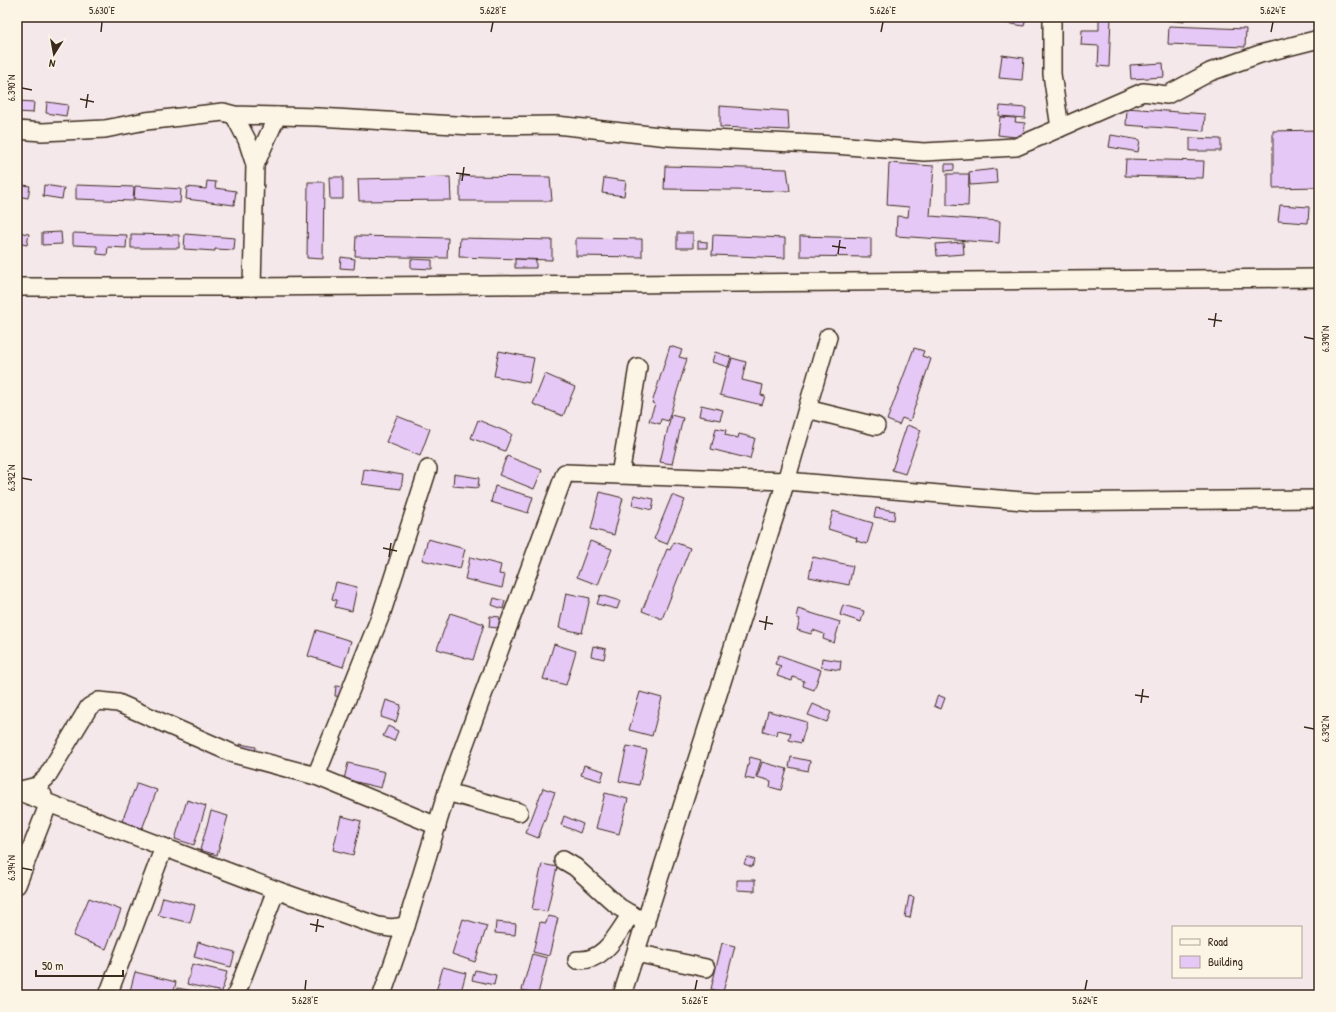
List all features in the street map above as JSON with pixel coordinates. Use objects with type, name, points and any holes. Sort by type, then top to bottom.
[{"type":"street","points":[[1052,17],[1052,74],[1060,128]]},
{"type":"street","points":[[17,130],[42,132],[105,128],[146,121],[223,112],[234,115],[472,126],[556,125],[669,136],[835,145],[924,152],[1016,147],[1144,92],[1167,95],[1217,69],[1260,54],[1319,39]]},
{"type":"street","points":[[234,115],[247,140],[255,166],[252,287]]},
{"type":"street","points":[[255,166],[277,116]]},
{"type":"street","points":[[17,287],[252,287],[1319,278]]},
{"type":"street","points":[[622,995],[786,481],[828,337]]},
{"type":"street","points":[[620,475],[638,367]]},
{"type":"street","points":[[807,409],[876,426]]},
{"type":"street","points":[[316,776],[382,612],[428,469]]},
{"type":"street","points":[[382,995],[406,926],[447,792],[565,473],[786,481],[1035,502],[1319,499]]},
{"type":"street","points":[[17,791],[37,786],[44,780],[89,707],[99,701],[118,703],[234,754],[316,776],[437,826]]},
{"type":"street","points":[[44,780],[42,801],[48,804]]},
{"type":"street","points":[[17,791],[276,890],[378,926],[392,928],[406,926]]},
{"type":"street","points":[[447,792],[519,812]]},
{"type":"street","points":[[17,885],[48,804]]},
{"type":"street","points":[[108,995],[164,847]]},
{"type":"street","points":[[563,860],[575,867],[619,907],[646,923]]},
{"type":"street","points":[[236,995],[276,890]]},
{"type":"street","points":[[578,960],[587,961],[601,955],[631,914]]},
{"type":"street","points":[[636,953],[706,968]]},
{"type":"building","points":[[1000,17],[1026,17],[1024,26],[999,22]]},
{"type":"building","points":[[1099,17],[1111,17],[1109,67],[1098,66],[1099,46],[1081,45],[1082,30],[1099,30]]},
{"type":"building","points":[[1162,17],[1184,17],[1184,22],[1161,19]]},
{"type":"building","points":[[1227,17],[1251,17],[1250,20]]},
{"type":"building","points":[[1169,26],[1246,29],[1245,47],[1168,44]]},
{"type":"building","points":[[1002,55],[1024,58],[1022,80],[999,78]]},
{"type":"building","points":[[1163,63],[1164,77],[1131,79],[1130,65]]},
{"type":"building","points":[[17,101],[34,102],[33,113],[17,112]]},
{"type":"building","points":[[47,102],[68,105],[66,116],[46,113]]},
{"type":"building","points":[[720,106],[788,111],[789,130],[720,127]]},
{"type":"building","points":[[1000,106],[1026,108],[1025,118],[999,116]]},
{"type":"building","points":[[1127,108],[1205,114],[1204,131],[1126,125]]},
{"type":"building","points":[[1000,117],[1016,118],[1015,122],[1025,123],[1024,138],[998,135]]},
{"type":"building","points":[[1319,130],[1319,187],[1273,188],[1273,131]]},
{"type":"building","points":[[1111,135],[1140,140],[1138,152],[1109,147]]},
{"type":"building","points":[[1190,138],[1221,139],[1221,151],[1190,151]]},
{"type":"building","points":[[1126,159],[1204,161],[1203,178],[1125,176]]},
{"type":"building","points":[[889,163],[934,166],[930,216],[1000,221],[999,243],[896,236],[897,216],[908,217],[909,207],[887,205]]},
{"type":"building","points":[[945,164],[954,164],[954,170],[945,171]]},
{"type":"building","points":[[665,166],[787,169],[790,191],[664,189]]},
{"type":"building","points":[[996,169],[997,183],[970,185],[969,172]]},
{"type":"building","points":[[947,174],[969,174],[968,206],[947,205]]},
{"type":"building","points":[[460,176],[550,177],[552,201],[460,201]]},
{"type":"building","points":[[329,177],[343,177],[343,199],[330,199]]},
{"type":"building","points":[[450,177],[451,200],[359,201],[358,179]]},
{"type":"building","points":[[604,178],[626,181],[624,196],[602,193]]},
{"type":"building","points":[[207,181],[216,182],[215,188],[236,191],[234,205],[186,199],[187,187],[206,189]]},
{"type":"building","points":[[308,182],[324,182],[323,259],[307,258]]},
{"type":"building","points":[[17,184],[30,186],[28,198],[17,196]]},
{"type":"building","points":[[44,185],[64,188],[62,199],[43,196]]},
{"type":"building","points":[[76,185],[134,187],[133,201],[76,199]]},
{"type":"building","points":[[135,186],[181,189],[180,203],[134,199]]},
{"type":"building","points":[[1280,205],[1309,207],[1308,223],[1278,221]]},
{"type":"building","points":[[17,232],[29,234],[27,245],[17,243]]},
{"type":"building","points":[[61,232],[62,244],[42,245],[42,233]]},
{"type":"building","points":[[73,233],[127,235],[126,248],[108,247],[107,255],[97,254],[97,246],[73,245]]},
{"type":"building","points":[[677,233],[693,233],[693,248],[677,248]]},
{"type":"building","points":[[131,234],[179,235],[179,248],[131,248]]},
{"type":"building","points":[[185,234],[235,238],[234,250],[215,249],[215,251],[184,249]]},
{"type":"building","points":[[713,235],[785,238],[785,258],[712,255]]},
{"type":"building","points":[[356,236],[448,238],[447,258],[355,256]]},
{"type":"building","points":[[800,236],[871,238],[871,257],[800,256]]},
{"type":"building","points":[[460,238],[552,240],[552,260],[459,257]]},
{"type":"building","points":[[576,238],[642,239],[642,257],[576,256]]},
{"type":"building","points":[[698,241],[707,242],[707,248],[698,248]]},
{"type":"building","points":[[963,242],[964,254],[937,256],[936,244]]},
{"type":"building","points":[[341,257],[355,259],[354,269],[340,268]]},
{"type":"building","points":[[411,259],[432,260],[432,269],[411,268]]},
{"type":"building","points":[[515,259],[536,260],[536,268],[515,268]]},
{"type":"building","points":[[670,346],[682,350],[679,357],[687,359],[668,421],[661,419],[660,424],[649,421],[655,404],[652,403]]},
{"type":"building","points":[[914,348],[924,351],[922,356],[931,359],[910,421],[902,418],[899,425],[887,420]]},
{"type":"building","points":[[499,351],[534,358],[529,383],[494,376]]},
{"type":"building","points":[[715,352],[731,357],[728,367],[712,362]]},
{"type":"building","points":[[732,358],[746,362],[742,380],[763,385],[761,395],[765,396],[762,405],[720,395],[727,368],[729,368]]},
{"type":"building","points":[[545,374],[575,387],[563,416],[533,404]]},
{"type":"building","points":[[701,405],[723,410],[720,420],[699,416]]},
{"type":"building","points":[[671,415],[683,418],[672,464],[660,462]]},
{"type":"building","points":[[397,416],[430,429],[420,456],[386,442]]},
{"type":"building","points":[[478,420],[512,434],[505,451],[471,438]]},
{"type":"building","points":[[907,425],[921,430],[905,474],[892,470]]},
{"type":"building","points":[[716,428],[726,430],[725,435],[738,438],[739,434],[755,438],[750,459],[711,449]]},
{"type":"building","points":[[507,456],[542,470],[534,489],[499,475]]},
{"type":"building","points":[[364,469],[403,475],[401,489],[362,484]]},
{"type":"building","points":[[454,474],[479,478],[478,488],[453,486]]},
{"type":"building","points":[[495,486],[533,497],[528,513],[491,502]]},
{"type":"building","points":[[600,492],[623,498],[614,535],[591,529]]},
{"type":"building","points":[[634,495],[654,499],[652,510],[632,505]]},
{"type":"building","points":[[672,495],[685,500],[667,544],[654,539]]},
{"type":"building","points":[[876,508],[895,511],[894,520],[874,517]]},
{"type":"building","points":[[833,511],[873,523],[867,544],[856,541],[857,538],[828,529]]},
{"type":"building","points":[[428,539],[465,549],[460,569],[422,560]]},
{"type":"building","points":[[590,541],[612,549],[598,585],[577,577]]},
{"type":"building","points":[[674,542],[690,548],[662,619],[642,611],[667,549],[670,550]]},
{"type":"building","points":[[470,557],[501,565],[499,574],[505,575],[502,588],[465,579]]},
{"type":"building","points":[[813,557],[853,566],[849,585],[809,577]]},
{"type":"building","points":[[336,582],[357,587],[352,611],[335,607],[337,600],[332,599]]},
{"type":"building","points":[[566,593],[590,598],[582,633],[559,628]]},
{"type":"building","points":[[600,595],[620,601],[617,609],[597,604]]},
{"type":"building","points":[[494,598],[505,601],[503,609],[492,605]]},
{"type":"building","points":[[843,605],[864,611],[861,622],[840,615]]},
{"type":"building","points":[[798,609],[840,622],[834,643],[823,639],[824,634],[813,630],[811,634],[797,630],[800,619],[796,617]]},
{"type":"building","points":[[450,613],[484,624],[473,660],[437,649]]},
{"type":"building","points":[[490,616],[500,617],[498,628],[489,627]]},
{"type":"building","points":[[316,630],[351,641],[343,667],[308,656]]},
{"type":"building","points":[[554,644],[576,651],[566,685],[543,679]]},
{"type":"building","points":[[593,646],[606,649],[604,659],[591,656]]},
{"type":"building","points":[[779,655],[821,670],[814,690],[803,686],[804,681],[793,677],[792,681],[777,676],[781,666],[775,664]]},
{"type":"building","points":[[822,658],[841,661],[840,670],[821,667]]},
{"type":"building","points":[[336,686],[346,687],[344,697],[335,696]]},
{"type":"building","points":[[640,692],[662,698],[652,736],[629,730]]},
{"type":"building","points":[[938,695],[945,698],[941,709],[934,706]]},
{"type":"building","points":[[386,700],[401,705],[396,722],[381,717]]},
{"type":"building","points":[[813,704],[831,712],[827,722],[808,715]]},
{"type":"building","points":[[768,711],[807,722],[801,743],[789,740],[791,733],[778,730],[777,735],[763,731]]},
{"type":"building","points":[[388,726],[398,731],[394,741],[383,736]]},
{"type":"building","points":[[240,744],[256,747],[255,754],[239,752]]},
{"type":"building","points":[[627,746],[647,750],[639,785],[619,781]]},
{"type":"building","points":[[750,757],[761,760],[755,780],[745,778]]},
{"type":"building","points":[[791,757],[810,761],[808,771],[789,767]]},
{"type":"building","points":[[762,762],[787,769],[781,790],[770,787],[771,781],[757,777]]},
{"type":"building","points":[[348,763],[385,772],[381,788],[344,779]]},
{"type":"building","points":[[584,765],[604,771],[601,781],[581,775]]},
{"type":"building","points":[[137,783],[157,790],[142,829],[122,821]]},
{"type":"building","points":[[543,788],[555,792],[538,838],[526,833]]},
{"type":"building","points":[[605,793],[628,799],[619,834],[596,828]]},
{"type":"building","points":[[187,800],[206,806],[194,845],[175,839]]},
{"type":"building","points":[[211,811],[228,816],[217,855],[200,850]]},
{"type":"building","points":[[341,816],[361,821],[353,855],[333,850]]},
{"type":"building","points":[[564,816],[583,824],[580,833],[561,825]]},
{"type":"building","points":[[747,857],[755,860],[752,867],[744,864]]},
{"type":"building","points":[[542,864],[557,867],[547,912],[532,909]]},
{"type":"building","points":[[737,880],[755,880],[755,891],[737,890]]},
{"type":"building","points":[[909,896],[914,897],[910,918],[905,917]]},
{"type":"building","points":[[163,897],[195,905],[190,923],[158,915]]},
{"type":"building","points":[[89,898],[121,910],[106,949],[73,936]]},
{"type":"building","points":[[548,916],[558,918],[549,956],[533,952],[540,922],[546,923]]},
{"type":"building","points":[[463,919],[487,926],[475,962],[452,954]]},
{"type":"building","points":[[496,922],[516,924],[515,935],[495,933]]},
{"type":"building","points":[[198,942],[235,952],[231,967],[194,957]]},
{"type":"building","points":[[722,943],[735,946],[723,992],[711,989]]},
{"type":"building","points":[[532,954],[547,958],[538,994],[522,990]]},
{"type":"building","points":[[192,964],[227,972],[222,992],[187,984]]},
{"type":"building","points":[[443,967],[466,973],[460,995],[435,995]]},
{"type":"building","points":[[475,970],[496,975],[494,985],[472,980]]},
{"type":"building","points":[[135,972],[176,982],[173,995],[146,995],[130,991]]},
{"type":"building","points":[[177,988],[216,995],[176,995]]}]
